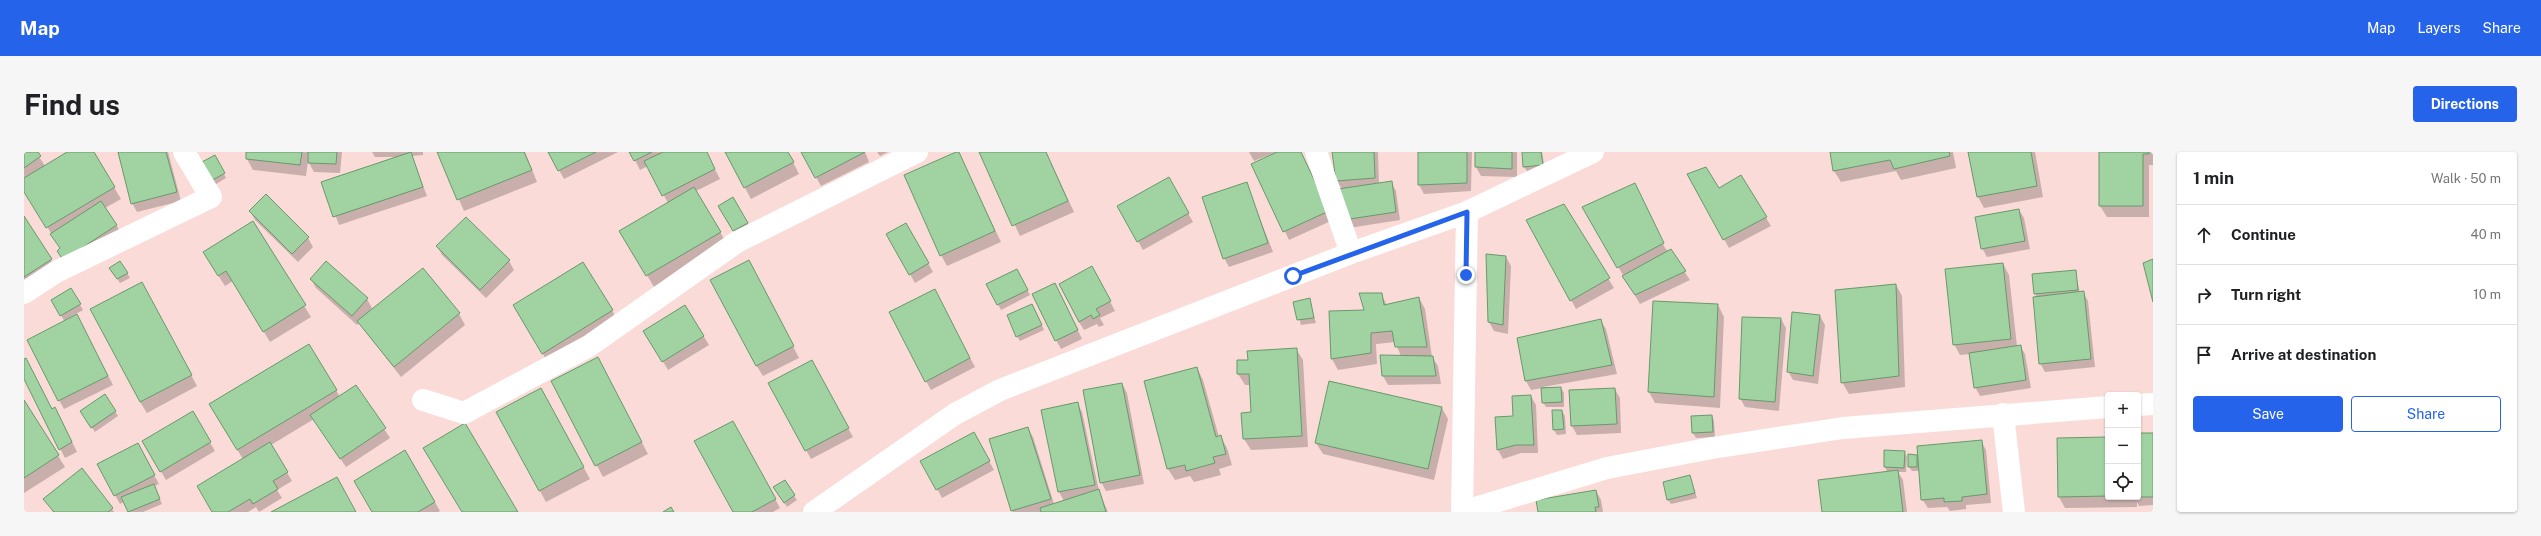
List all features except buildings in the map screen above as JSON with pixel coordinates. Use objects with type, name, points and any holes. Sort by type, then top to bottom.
[{"type":"street","points":[[24,293],[56,272],[211,197],[184,152]]},
{"type":"street","points":[[423,400],[464,413],[589,346],[736,242],[917,152]]},
{"type":"street","points":[[1316,152],[1351,253]]},
{"type":"street","points":[[814,512],[955,414],[1000,390],[1351,253],[1467,212],[1593,152]]},
{"type":"street","points":[[1467,212],[1462,512],[1608,468],[1712,448],[1843,428],[2003,414],[2105,407]]},
{"type":"street","points":[[2141,405],[2153,404]]},
{"type":"street","points":[[2003,414],[2014,512]]},
{"type":"route","points":[[1293,276],[1351,253],[1467,212],[1466,275]]}]
